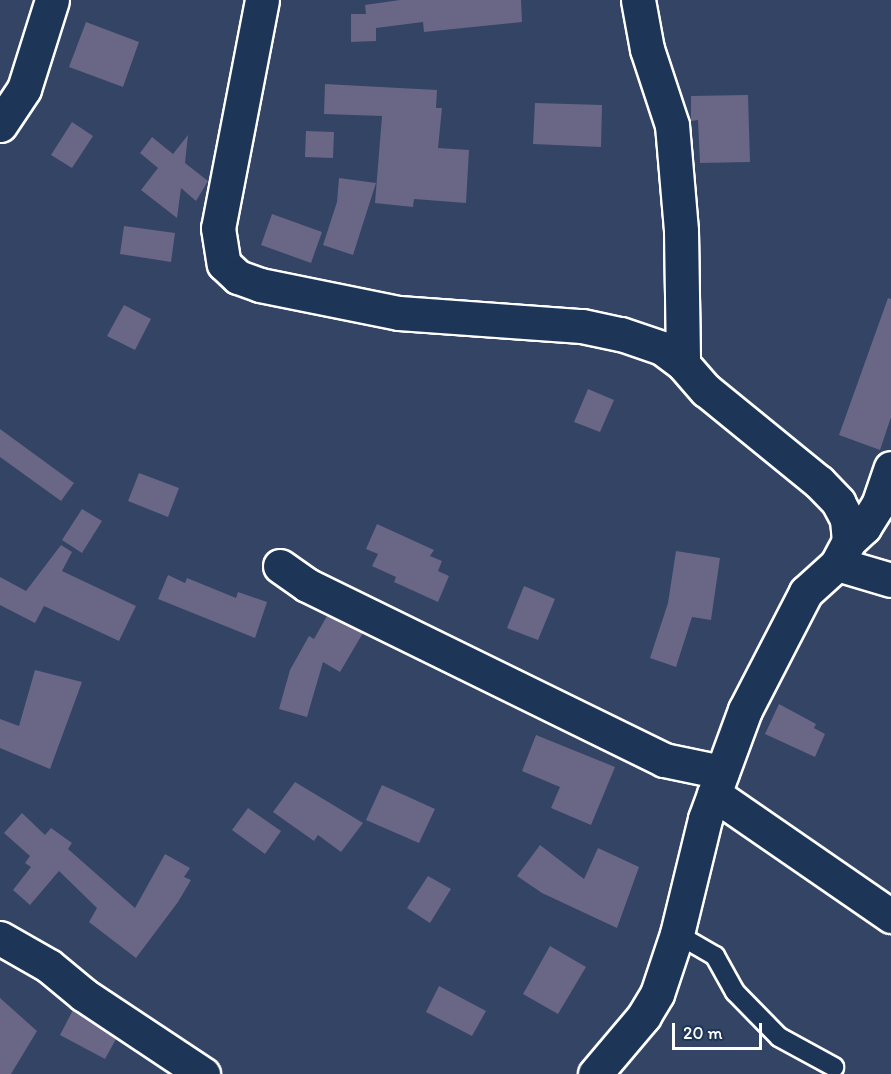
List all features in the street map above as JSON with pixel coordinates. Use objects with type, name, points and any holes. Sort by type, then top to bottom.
[{"type":"street","points":[[0,126],[24,89],[52,0]]},
{"type":"street","points":[[262,0],[218,228],[224,264],[238,277],[260,285],[399,313],[450,318],[529,319],[611,332],[662,348],[683,364],[706,390],[819,482],[838,502],[847,519],[843,553]]},
{"type":"street","points":[[638,0],[647,49],[672,125],[681,231],[683,364]]},
{"type":"street","points":[[595,1074],[644,1016],[669,964],[718,783],[745,710],[787,622],[806,592],[864,527],[878,505],[891,468]]},
{"type":"street","points":[[843,553],[891,580]]},
{"type":"street","points":[[280,566],[307,585],[664,760],[718,783],[891,916]]},
{"type":"street","points":[[0,938],[48,966],[84,995],[203,1074]]},
{"type":"lane","points":[[677,934],[715,956],[735,992],[779,1037],[834,1067]]},
{"type":"building","points":[[400,0],[521,0],[522,22],[424,32],[423,22],[376,28],[376,41],[351,42],[351,14],[366,14],[365,5]]},
{"type":"building","points":[[86,22],[139,42],[123,87],[69,67]]},
{"type":"building","points":[[325,84],[437,90],[436,108],[442,108],[438,148],[469,150],[466,203],[414,199],[413,207],[375,203],[382,116],[324,114]]},
{"type":"building","points":[[748,95],[750,162],[700,163],[698,120],[691,121],[691,96]]},
{"type":"building","points":[[535,103],[602,105],[601,147],[533,144]]},
{"type":"building","points":[[72,122],[93,136],[72,168],[51,155]]},
{"type":"building","points":[[306,131],[334,132],[333,158],[305,157]]},
{"type":"building","points":[[188,135],[185,163],[208,181],[196,201],[181,188],[177,218],[141,190],[158,168],[140,153],[152,137],[173,154]]},
{"type":"building","points":[[339,178],[376,183],[353,255],[323,245],[337,202]]},
{"type":"building","points":[[272,214],[322,232],[311,263],[261,245]]},
{"type":"building","points":[[124,226],[175,233],[171,262],[120,254]]},
{"type":"building","points":[[888,298],[891,299],[891,417],[880,450],[839,435]]},
{"type":"building","points":[[124,305],[151,319],[135,350],[107,336]]},
{"type":"building","points":[[588,389],[614,400],[600,432],[574,422]]},
{"type":"building","points":[[0,429],[74,483],[61,501],[0,457]]},
{"type":"building","points":[[139,473],[179,488],[168,517],[128,501]]},
{"type":"building","points":[[82,509],[102,521],[82,553],[62,540]]},
{"type":"building","points":[[377,524],[434,550],[430,556],[442,561],[438,571],[449,576],[438,602],[394,582],[396,577],[372,566],[378,554],[366,549]]},
{"type":"building","points":[[61,545],[72,552],[62,571],[136,606],[119,641],[44,606],[35,623],[0,605],[0,577],[26,591]]},
{"type":"building","points":[[676,551],[720,558],[711,620],[692,617],[676,667],[650,658],[668,603]]},
{"type":"building","points":[[168,575],[185,583],[187,578],[236,598],[238,592],[267,602],[255,638],[158,599]]},
{"type":"building","points":[[524,586],[555,599],[538,640],[507,628]]},
{"type":"building","points":[[327,616],[363,633],[340,672],[323,662],[307,717],[279,709],[290,670],[309,636],[314,639]]},
{"type":"building","points":[[35,670],[82,682],[50,769],[0,748],[0,719],[19,726]]},
{"type":"building","points":[[779,704],[816,724],[814,728],[825,734],[815,757],[765,734]]},
{"type":"building","points":[[536,735],[615,767],[591,825],[551,808],[560,787],[522,771]]},
{"type":"building","points":[[295,782],[363,823],[341,852],[318,835],[314,841],[273,812]]},
{"type":"building","points":[[382,785],[435,809],[419,843],[366,820]]},
{"type":"building","points":[[248,808],[281,831],[265,854],[232,830]]},
{"type":"building","points":[[22,813],[45,835],[51,828],[72,843],[68,849],[135,908],[165,854],[190,868],[184,877],[191,880],[178,902],[136,958],[89,922],[97,908],[59,871],[30,905],[13,890],[31,867],[25,863],[30,856],[4,833]]},
{"type":"building","points":[[540,845],[584,879],[598,848],[639,867],[617,928],[542,893],[517,876]]},
{"type":"building","points":[[428,876],[451,889],[430,923],[407,908]]},
{"type":"building","points":[[550,946],[586,967],[558,1014],[523,994]]},
{"type":"building","points":[[439,986],[486,1011],[472,1036],[426,1012]]},
{"type":"building","points":[[0,998],[37,1031],[11,1074],[0,1074]]},
{"type":"building","points":[[73,1010],[116,1039],[105,1059],[60,1035]]}]
